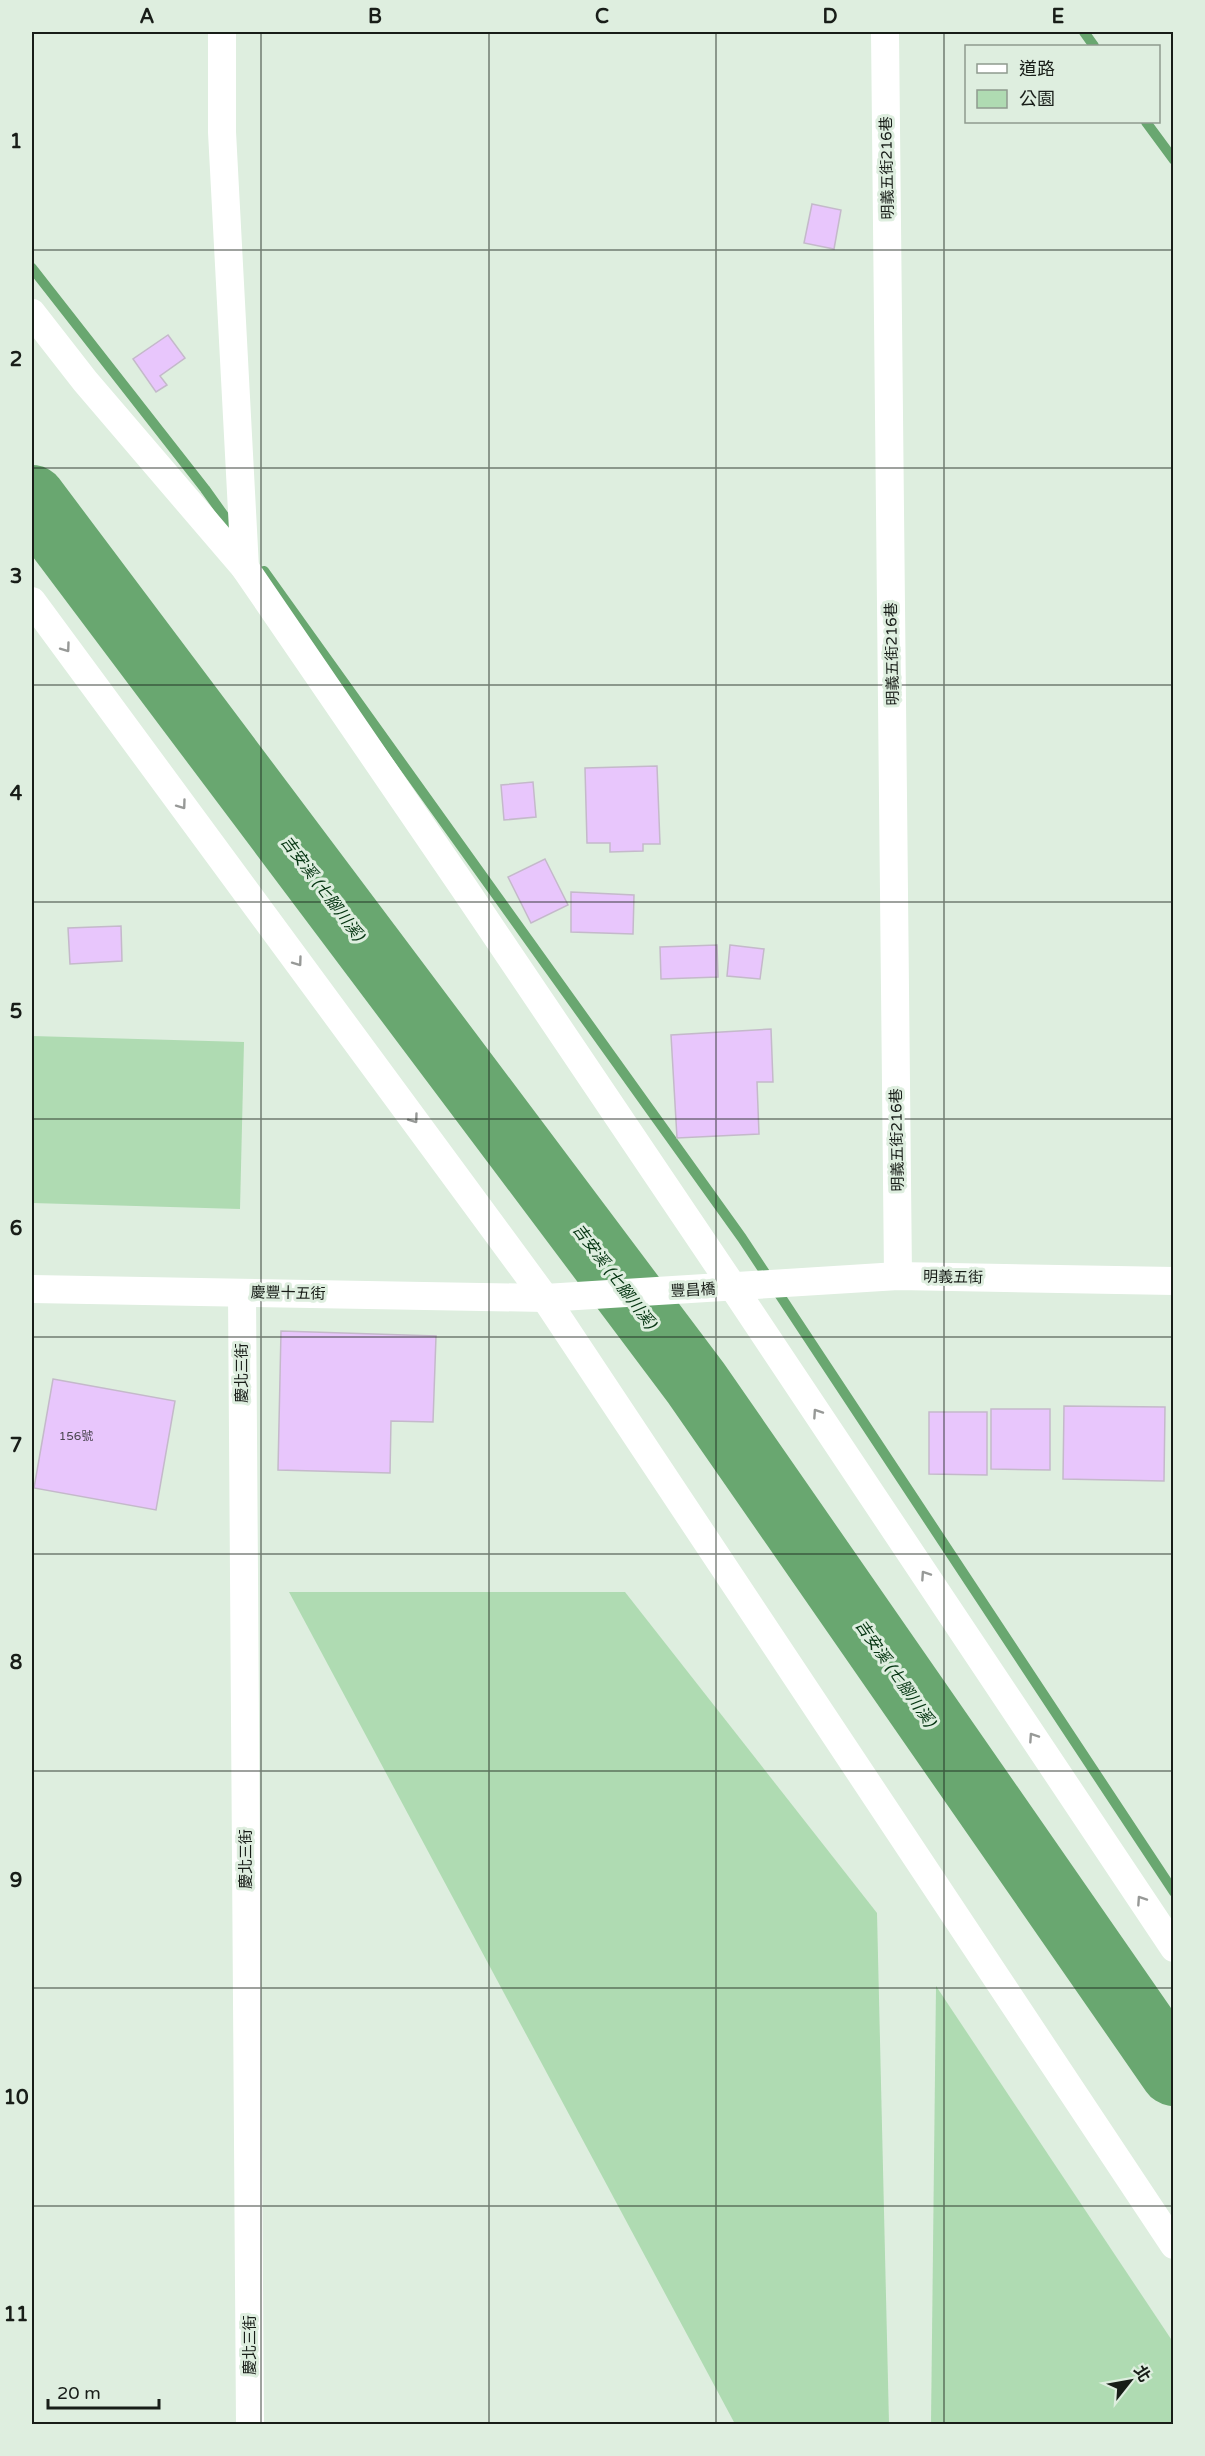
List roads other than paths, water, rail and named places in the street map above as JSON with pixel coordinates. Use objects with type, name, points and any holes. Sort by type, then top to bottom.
[{"type":"street","points":[[222,32],[222,132],[244,568]]},
{"type":"street","name":"明義五街216巷","points":[[885,32],[898,1276]]},
{"type":"street","points":[[32,313],[86,381],[244,568],[458,878],[1173,1948]]},
{"type":"street","points":[[32,601],[545,1298],[1173,2245]]},
{"type":"street","name":"明義五街","points":[[733,1287],[898,1276],[1173,1281]]},
{"type":"street","name":"豐昌橋","points":[[545,1298],[733,1287]]},
{"type":"street","name":"慶豐十五街","points":[[32,1290],[545,1298]]},
{"type":"street","name":"慶北三街","points":[[242,1293],[250,2424]]},
{"type":"waterway","points":[[1084,32],[1093,45]]},
{"type":"waterway","points":[[1147,123],[1174,160]]},
{"type":"waterway","points":[[32,268],[205,489],[235,531]]},
{"type":"waterway","name":"吉安溪 (七腳川溪)","points":[[32,499],[696,1383],[1174,2072]]},
{"type":"waterway","points":[[264,571],[742,1238],[1174,1892]]}]
